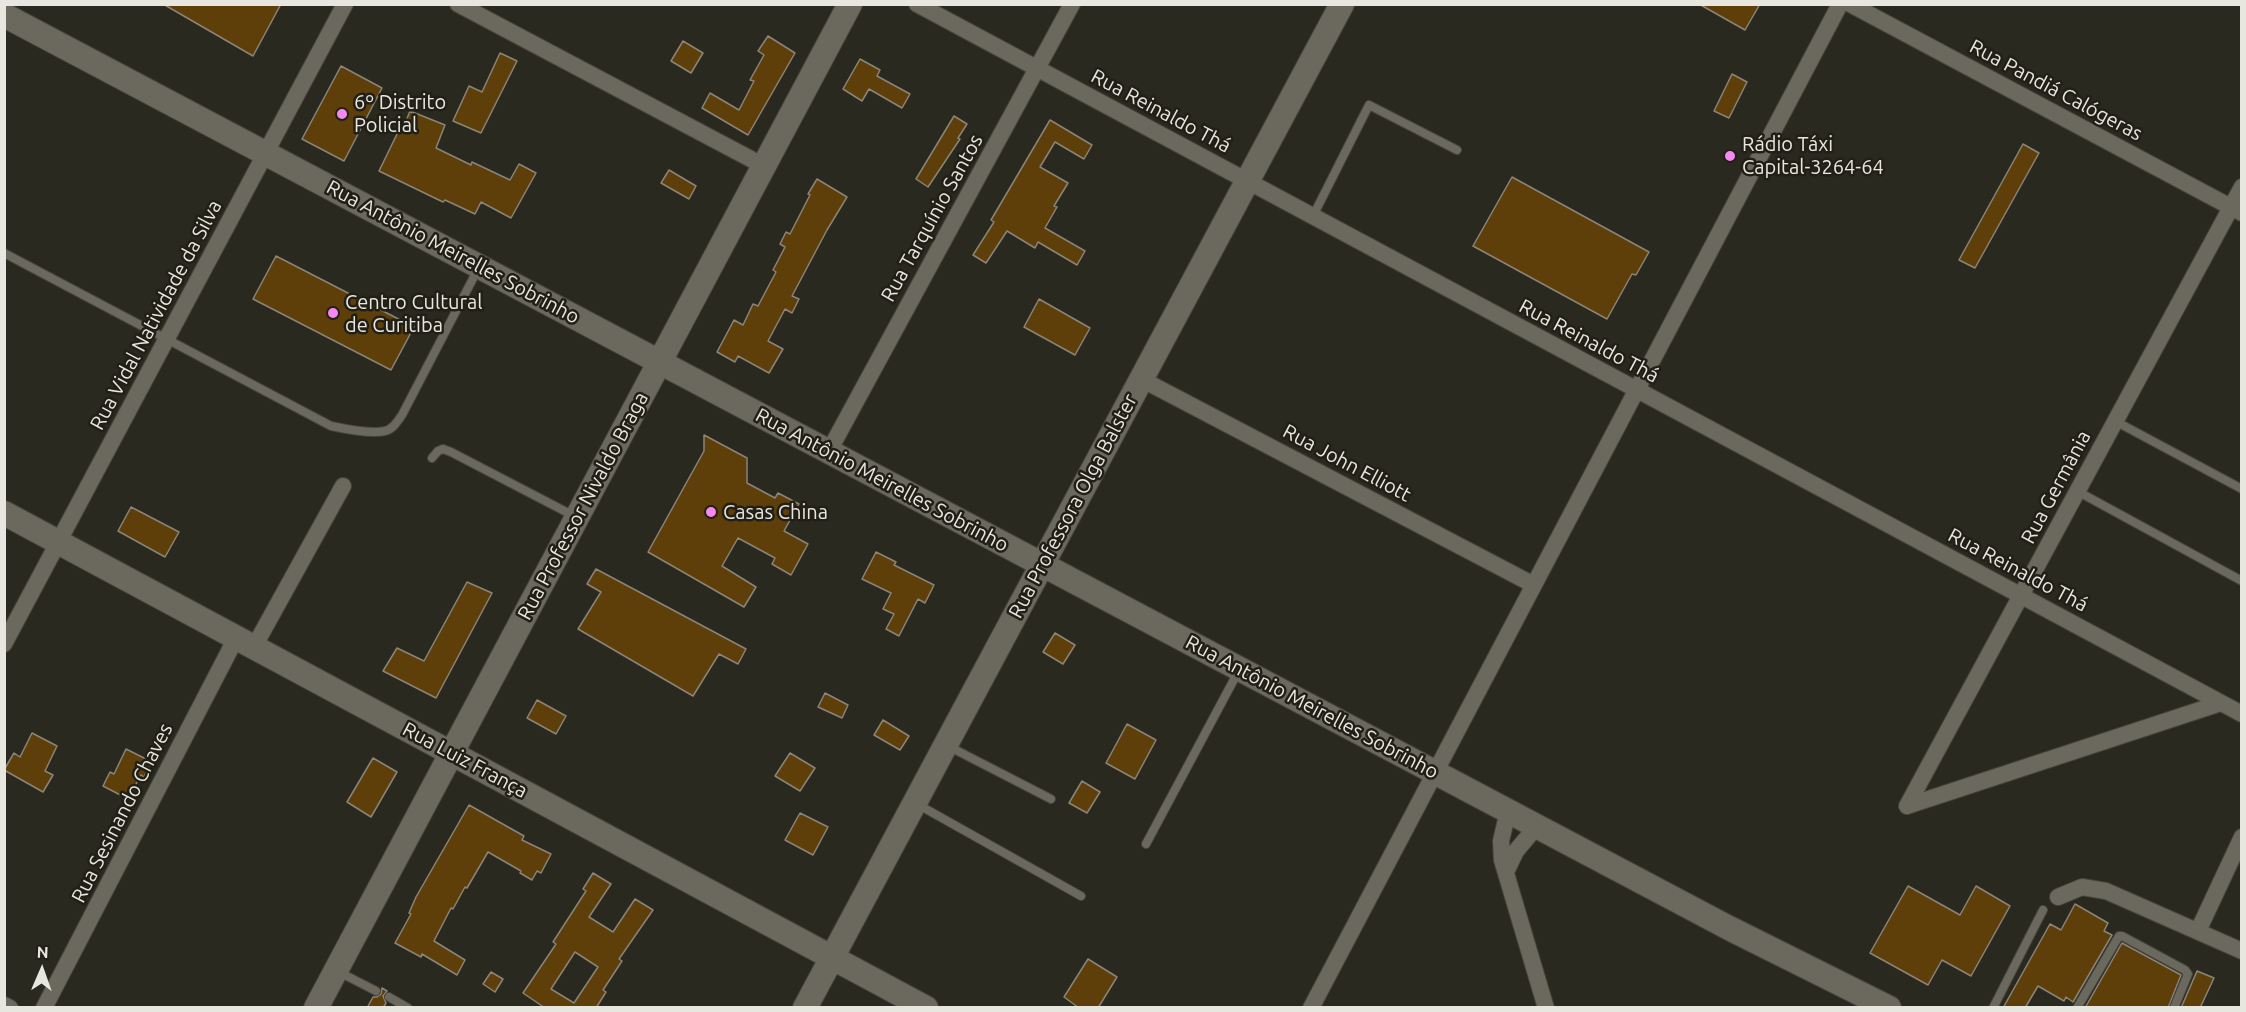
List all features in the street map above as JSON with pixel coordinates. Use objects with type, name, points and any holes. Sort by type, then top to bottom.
[{"type":"main road","name":"Rua Professor Nivaldo Braga","points":[[316,1008],[850,4]]},
{"type":"main road","name":"Rua Professora Olga Balster","points":[[805,1008],[1342,4]]},
{"type":"main road","name":"Rua Antônio Meirelles Sobrinho","points":[[4,15],[1729,928],[1889,1008]]},
{"type":"main road","name":"Rua Luiz França","points":[[4,513],[926,1008]]},
{"type":"street","name":"Rua Vidal Natividade da Silva","points":[[4,644],[345,4]]},
{"type":"street","points":[[458,4],[764,166]]},
{"type":"street","name":"Rua Reinaldo Thá","points":[[917,4],[2241,714]]},
{"type":"street","name":"Rua Tarquínio Santos","points":[[829,451],[1072,4]]},
{"type":"street","points":[[1311,1008],[1840,4]]},
{"type":"street","name":"Rua Pandiá Calógeras","points":[[1850,4],[2236,210]]},
{"type":"street","name":"Rua Germânia","points":[[2221,703],[1907,806],[2115,421],[2236,210],[2241,187]]},
{"type":"street","name":"Rua John Elliott","points":[[1141,379],[1534,585]]},
{"type":"street","name":"Rua Sesinando Chaves","points":[[44,1008],[245,642],[343,486]]},
{"type":"street","points":[[1508,811],[1501,841],[1506,872],[1546,1008]]},
{"type":"street","points":[[1506,872],[1516,851],[1537,826]]},
{"type":"street","points":[[2198,931],[2241,837]]},
{"type":"street","points":[[2058,897],[2082,887],[2106,891],[2241,951]]},
{"type":"street","points":[[4,1005],[10,1008]]},
{"type":"lane","points":[[1313,216],[1369,105],[1457,150]]},
{"type":"lane","points":[[4,253],[331,426],[348,430],[385,431],[395,426],[479,266]]},
{"type":"lane","points":[[2115,421],[2241,489]]},
{"type":"lane","points":[[432,458],[443,449],[451,452],[577,517]]},
{"type":"lane","points":[[2077,491],[2241,580]]},
{"type":"lane","points":[[1146,844],[1240,669]]},
{"type":"lane","points":[[945,745],[1051,799]]},
{"type":"lane","points":[[914,803],[1081,896]]},
{"type":"lane","points":[[1993,1008],[2043,910]]},
{"type":"lane","points":[[2078,1008],[2119,936],[2185,970],[2188,974],[2174,1008]]},
{"type":"lane","points":[[336,971],[376,991]]},
{"type":"lane","points":[[389,997],[408,1008]]},
{"type":"building","points":[[163,4],[281,4],[253,56]]},
{"type":"building","points":[[1699,4],[1760,4],[1745,30]]},
{"type":"building","points":[[768,36],[795,53],[748,135],[702,108],[710,93],[739,110],[754,81],[750,80],[764,55],[758,51]]},
{"type":"building","points":[[683,41],[703,53],[691,73],[671,61]]},
{"type":"building","points":[[500,53],[517,61],[481,133],[453,121],[469,86],[482,92]]},
{"type":"building","points":[[860,59],[880,70],[877,76],[910,94],[902,108],[869,89],[862,101],[843,89]]},
{"type":"building","name":"6º Distrito Policial","points":[[341,66],[382,88],[344,161],[302,139]]},
{"type":"building","points":[[1732,74],[1747,82],[1729,118],[1714,111]]},
{"type":"building","points":[[410,111],[445,125],[436,148],[510,180],[519,164],[536,173],[511,218],[481,202],[475,214],[445,200],[443,202],[379,171],[399,130],[402,131]]},
{"type":"building","points":[[954,116],[967,124],[958,138],[960,139],[928,187],[916,179]]},
{"type":"building","points":[[1050,120],[1092,145],[1084,159],[1055,142],[1040,167],[1068,183],[1054,206],[1057,207],[1045,228],[1085,251],[1077,265],[1038,242],[1035,248],[1007,231],[986,263],[973,255],[994,222],[991,220]]},
{"type":"building","points":[[2023,144],[2039,153],[1975,268],[1959,260]]},
{"type":"building","points":[[669,170],[696,186],[689,199],[661,183]]},
{"type":"building","points":[[1512,177],[1649,252],[1636,275],[1632,274],[1607,319],[1473,246]]},
{"type":"building","points":[[817,179],[847,197],[792,296],[799,299],[792,313],[785,309],[768,341],[783,349],[769,373],[738,356],[735,362],[717,352],[734,320],[743,325],[753,304],[758,306],[776,272],[773,270],[785,247],[780,244],[786,232],[790,234]]},
{"type":"building","name":"Centro Cultural de Curitiba","points":[[276,256],[414,327],[391,370],[253,299]]},
{"type":"building","points":[[1039,299],[1090,328],[1075,355],[1024,327]]},
{"type":"building","name":"Casas China","points":[[704,435],[747,458],[747,483],[775,498],[778,493],[799,504],[784,531],[808,544],[791,575],[772,564],[775,558],[738,538],[722,566],[756,587],[744,607],[648,552],[704,451]]},
{"type":"building","points":[[131,507],[179,532],[165,557],[118,531]]},
{"type":"building","points":[[876,552],[896,562],[894,565],[934,585],[925,603],[918,599],[899,636],[886,629],[894,614],[883,609],[891,593],[862,579]]},
{"type":"building","points":[[596,569],[746,649],[738,664],[719,654],[693,696],[578,629],[601,592],[587,584]]},
{"type":"building","points":[[467,582],[492,593],[436,698],[383,671],[397,648],[424,661]]},
{"type":"building","points":[[1055,633],[1075,645],[1063,664],[1043,652]]},
{"type":"building","points":[[825,693],[848,705],[842,718],[818,707]]},
{"type":"building","points":[[537,700],[566,716],[556,734],[527,718]]},
{"type":"building","points":[[883,720],[909,736],[900,750],[874,735]]},
{"type":"building","points":[[1127,724],[1156,740],[1135,779],[1106,763]]},
{"type":"building","points":[[32,733],[57,746],[45,771],[53,775],[43,792],[4,770],[14,753],[20,757]]},
{"type":"building","points":[[126,749],[152,762],[144,777],[141,775],[128,799],[103,786],[110,772],[114,774]]},
{"type":"building","points":[[790,753],[815,768],[800,791],[775,776]]},
{"type":"building","points":[[373,758],[397,772],[371,817],[347,802]]},
{"type":"building","points":[[1082,781],[1100,792],[1087,813],[1069,803]]},
{"type":"building","points":[[469,805],[524,836],[522,840],[551,854],[541,873],[537,871],[532,880],[488,852],[467,888],[465,887],[453,909],[451,908],[434,941],[465,960],[457,975],[422,954],[421,957],[395,943],[411,914],[409,913],[416,897]]},
{"type":"building","points":[[800,813],[828,827],[813,855],[785,840]]},
{"type":"building","points":[[593,873],[611,884],[589,917],[613,932],[635,899],[653,910],[619,959],[622,961],[603,990],[606,992],[596,1008],[545,1008],[523,993],[556,944],[553,942],[586,891],[583,889]],"holes":[[[575,952],[598,967],[574,1003],[551,989]]]},
{"type":"building","points":[[1908,886],[1960,915],[1976,886],[2010,906],[1971,976],[1942,960],[1928,985],[1870,953]]},
{"type":"building","points":[[2075,904],[2108,923],[2104,931],[2112,935],[2073,1002],[2066,997],[2064,1001],[2038,986],[2025,1008],[2003,1008],[2050,924],[2061,930]]},
{"type":"building","points":[[2122,943],[2181,975],[2168,1008],[2085,1008]]},
{"type":"building","points":[[1088,959],[1117,977],[1098,1008],[1079,1008],[1064,997]]},
{"type":"building","points":[[2197,971],[2214,978],[2200,1008],[2181,1008]]},
{"type":"building","points":[[491,972],[503,979],[495,992],[483,984]]},
{"type":"building","points":[[382,988],[387,991],[383,996],[386,1003],[383,1008],[367,1008],[373,997],[381,994]]},
{"type":"place","name":"6º Distrito Policial","points":[[342,114]]},
{"type":"place","name":"Rádio Táxi Capital-3264-64","points":[[1730,156]]},
{"type":"place","name":"Centro Cultural de Curitiba","points":[[333,313]]},
{"type":"place","name":"Casas China","points":[[711,512]]}]
